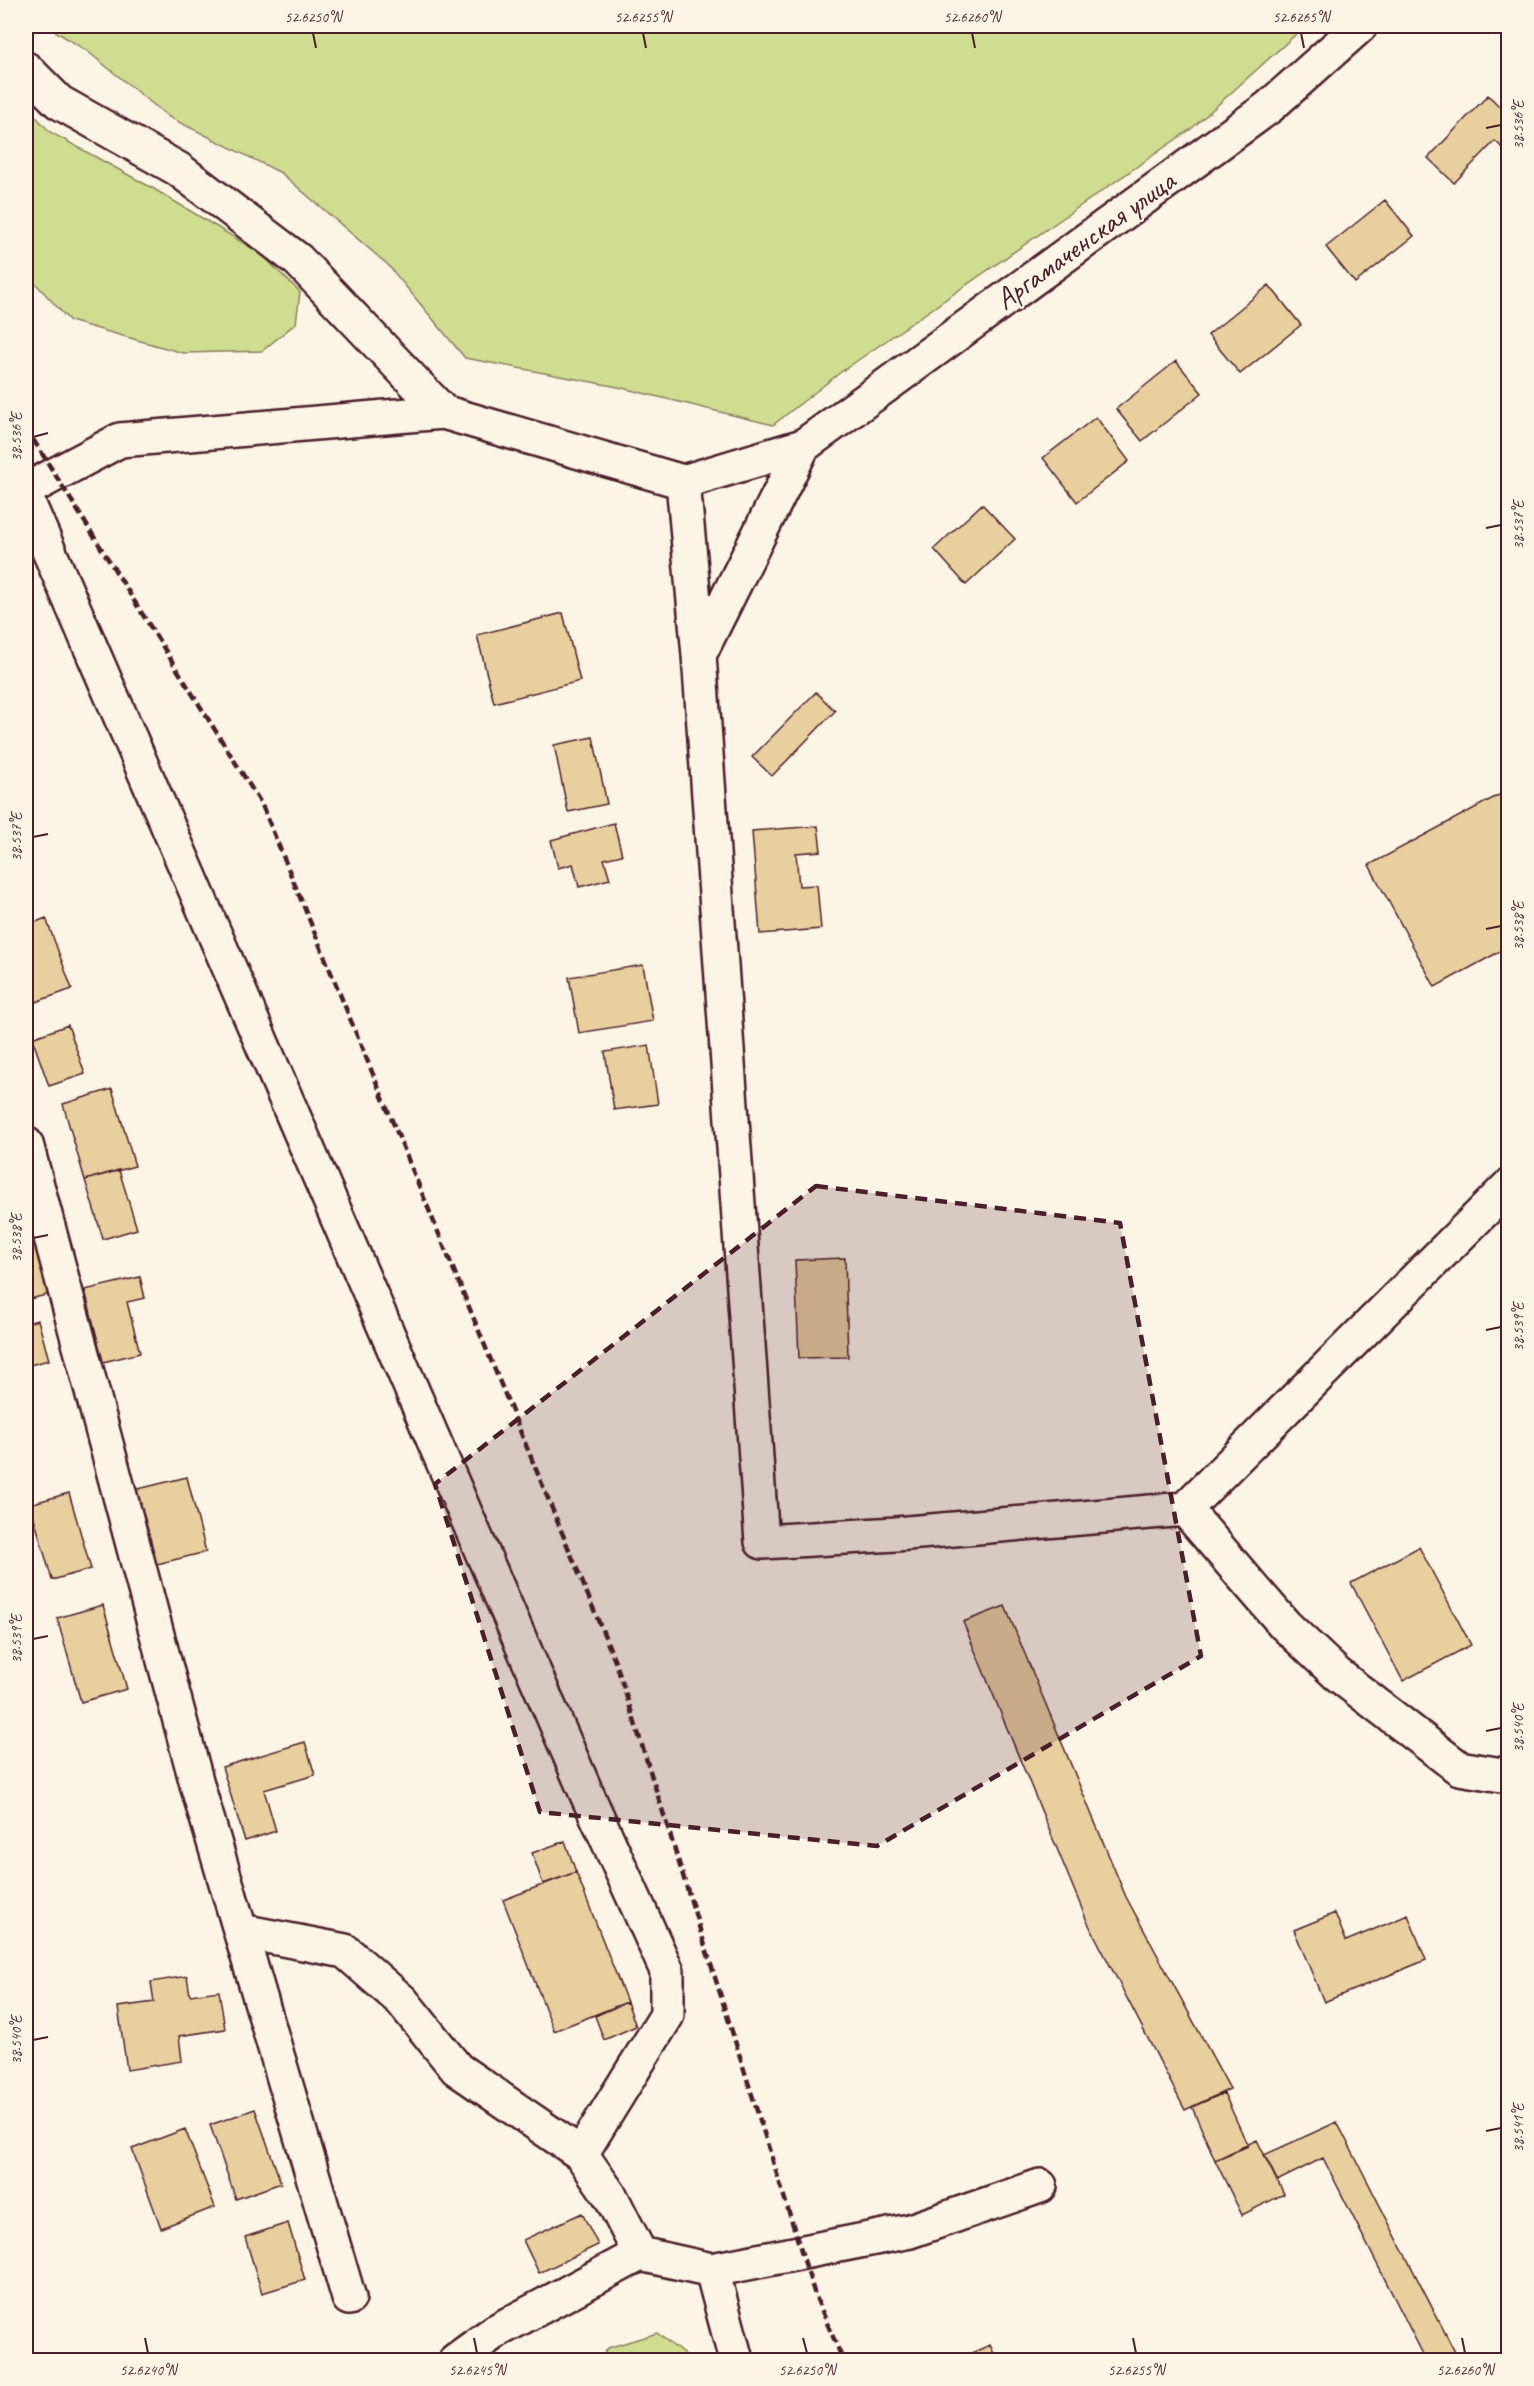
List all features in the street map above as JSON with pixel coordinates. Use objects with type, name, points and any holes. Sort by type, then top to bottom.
[{"type":"street","name":"Аргамаченская улица","points":[[803,446],[1269,106],[1360,26]]},
{"type":"street","points":[[26,69],[59,102],[178,169],[298,260],[443,412]]},
{"type":"street","points":[[26,490],[120,440],[443,412],[683,482],[803,446]]},
{"type":"street","points":[[699,655],[803,446]]},
{"type":"street","points":[[683,482],[699,655],[762,1542],[896,1534],[1185,1509],[1509,1186]]},
{"type":"street","points":[[26,498],[580,1779],[667,1971],[667,2015],[581,2154]]},
{"type":"street","points":[[26,1144],[198,1788],[349,2298]]},
{"type":"street","points":[[1185,1509],[1285,1625],[1337,1674],[1459,1768],[1509,1776]]},
{"type":"street","points":[[241,1931],[345,1951],[402,2001],[457,2069],[581,2154],[611,2197],[640,2254]]},
{"type":"street","points":[[456,2361],[496,2331],[640,2254],[712,2270],[910,2231],[1040,2186]]},
{"type":"street","points":[[712,2270],[736,2361]]},
{"type":"highlighted area","points":[[816,1186],[1120,1223],[1201,1656],[877,1846],[540,1812],[435,1484]]},
{"type":"green space","points":[[47,26],[1305,26],[1191,129],[841,372],[773,425],[618,387],[465,358],[388,265],[281,173],[169,117],[87,51]]},
{"type":"green space","points":[[26,106],[50,132],[154,189],[260,253],[300,292],[296,323],[262,351],[183,353],[70,321],[26,273]]},
{"type":"green space","points":[[657,2333],[691,2360],[600,2360],[608,2348]]},
{"type":"building","points":[[1488,95],[1508,115],[1508,146],[1505,150],[1495,141],[1454,183],[1428,158]]},
{"type":"building","points":[[1385,200],[1414,236],[1355,283],[1326,247]]},
{"type":"building","points":[[1269,285],[1301,325],[1240,374],[1208,335]]},
{"type":"building","points":[[1176,361],[1202,393],[1142,441],[1116,409]]},
{"type":"building","points":[[1096,417],[1129,461],[1077,502],[1043,458]]},
{"type":"building","points":[[982,504],[1015,539],[966,585],[934,549]]},
{"type":"building","points":[[563,613],[580,681],[494,703],[477,635]]},
{"type":"building","points":[[816,692],[835,711],[772,776],[752,757]]},
{"type":"building","points":[[593,737],[607,804],[568,812],[554,745]]},
{"type":"building","points":[[1508,790],[1508,947],[1435,987],[1369,865]]},
{"type":"building","points":[[614,823],[622,855],[604,859],[610,879],[579,887],[573,864],[558,868],[551,840]]},
{"type":"building","points":[[818,826],[821,851],[796,853],[799,886],[817,885],[821,929],[760,934],[752,831]]},
{"type":"building","points":[[46,918],[72,989],[33,1003],[26,982],[26,926]]},
{"type":"building","points":[[643,965],[653,1021],[579,1033],[569,977]]},
{"type":"building","points":[[68,1025],[85,1074],[49,1086],[32,1038]]},
{"type":"building","points":[[649,1045],[658,1104],[614,1110],[605,1052]]},
{"type":"building","points":[[112,1089],[135,1166],[85,1180],[63,1104]]},
{"type":"building","points":[[119,1170],[137,1229],[103,1239],[85,1180]]},
{"type":"building","points":[[26,1196],[50,1294],[26,1300]]},
{"type":"building","points":[[845,1258],[848,1357],[799,1358],[795,1260]]},
{"type":"building","points":[[140,1277],[145,1298],[127,1302],[140,1353],[103,1362],[85,1290]]},
{"type":"building","points":[[38,1320],[49,1360],[26,1366],[26,1323]]},
{"type":"building","points":[[187,1477],[206,1552],[153,1565],[134,1490]]},
{"type":"building","points":[[69,1493],[91,1569],[52,1580],[30,1504]]},
{"type":"building","points":[[1419,1547],[1471,1645],[1403,1681],[1351,1583]]},
{"type":"building","points":[[103,1605],[127,1689],[81,1702],[57,1618]]},
{"type":"building","points":[[1005,1606],[1126,1897],[1230,2089],[1185,2110],[1087,1921],[963,1622]]},
{"type":"building","points":[[305,1742],[315,1775],[264,1790],[276,1831],[245,1841],[222,1767]]},
{"type":"building","points":[[565,1841],[576,1872],[543,1884],[532,1853]]},
{"type":"building","points":[[576,1872],[627,2002],[554,2031],[503,1900]]},
{"type":"building","points":[[1335,1913],[1346,1941],[1408,1915],[1426,1960],[1324,2002],[1294,1930]]},
{"type":"building","points":[[187,1976],[190,1995],[219,1991],[225,2029],[179,2036],[182,2061],[127,2070],[118,2007],[154,2002],[151,1982]]},
{"type":"building","points":[[627,2002],[636,2026],[604,2040],[595,2016]]},
{"type":"building","points":[[1224,2093],[1248,2146],[1215,2160],[1192,2107]]},
{"type":"building","points":[[255,2109],[281,2183],[236,2199],[210,2125]]},
{"type":"building","points":[[1337,2122],[1459,2360],[1426,2360],[1323,2158],[1277,2181],[1264,2155]]},
{"type":"building","points":[[185,2129],[215,2207],[161,2228],[132,2149]]},
{"type":"building","points":[[1257,2140],[1284,2194],[1242,2215],[1215,2160]]},
{"type":"building","points":[[582,2213],[598,2245],[539,2273],[523,2240]]},
{"type":"building","points":[[288,2223],[305,2280],[262,2293],[245,2237]]},
{"type":"building","points":[[990,2345],[997,2360],[955,2360]]},
{"type":"railway","points":[[26,428],[262,805],[617,1666],[815,2295],[843,2360]]}]
